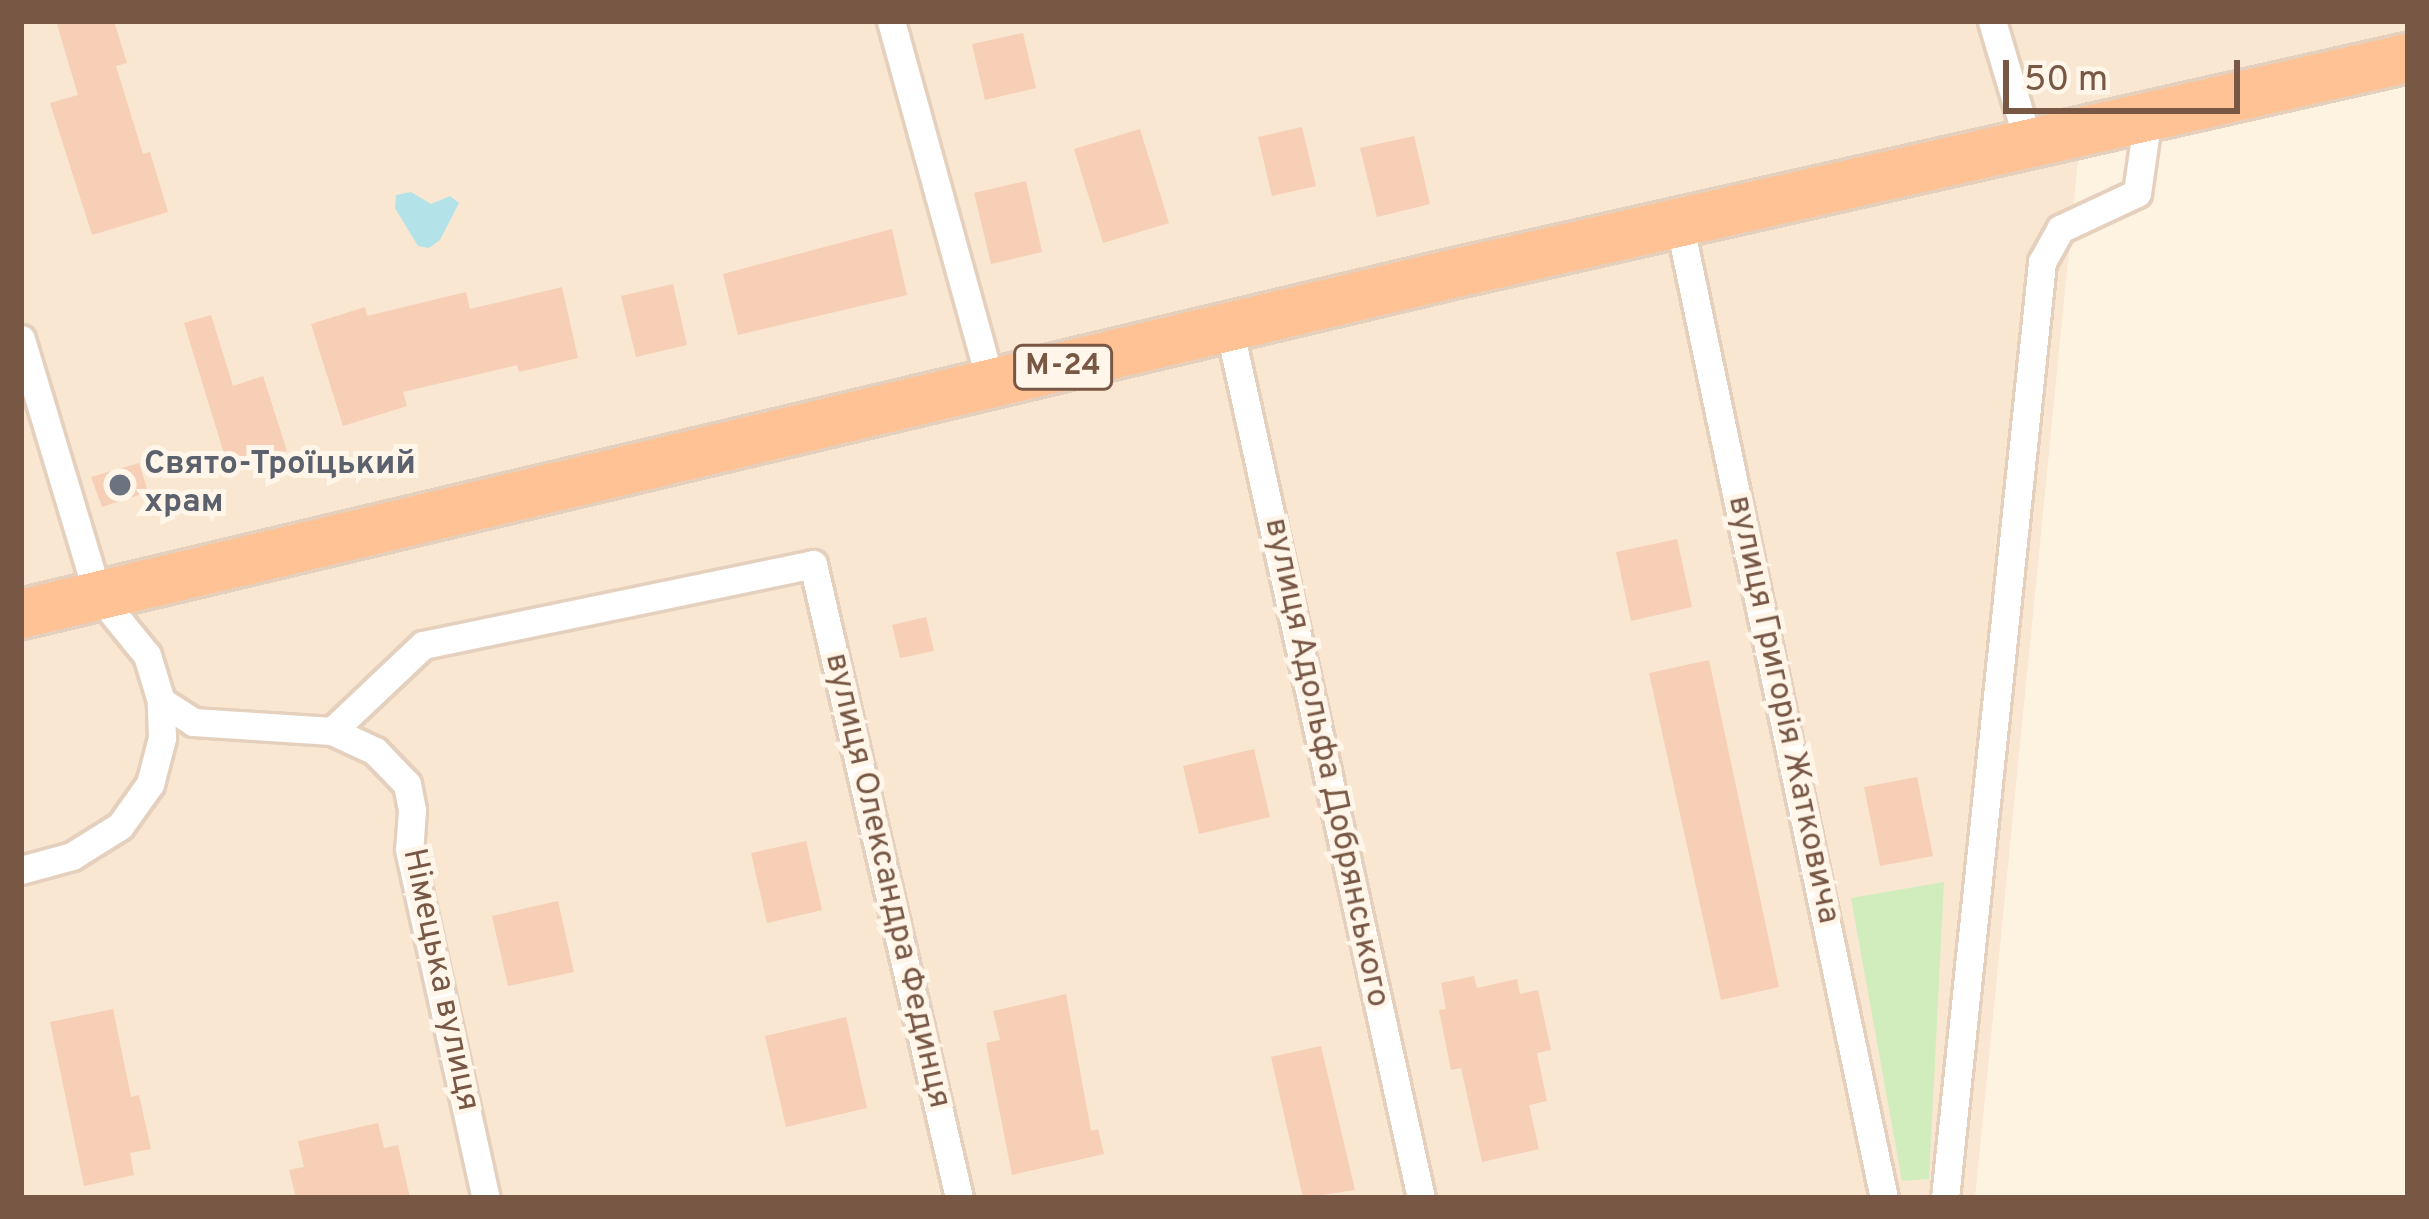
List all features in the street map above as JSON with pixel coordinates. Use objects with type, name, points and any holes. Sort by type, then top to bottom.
[{"type":"highway","name":"М-24","points":[[21,614],[1679,221],[2408,58]]},
{"type":"street","points":[[892,21],[991,384]]},
{"type":"street","points":[[1992,21],[2029,145]]},
{"type":"street","points":[[1945,1198],[2042,262],[2060,229],[2137,193],[2148,116]]},
{"type":"street","name":"вулиця Григорія Жатковича","points":[[1679,221],[1884,1198]]},
{"type":"street","name":"вулиця Адольфа Добрянського","points":[[1229,327],[1421,1198]]},
{"type":"street","points":[[21,340],[98,596],[147,656],[161,701],[161,739],[150,784],[120,826],[72,856],[21,870]]},
{"type":"street","name":"вулиця Олександра Фединця","points":[[332,731],[424,645],[813,564],[958,1198]]},
{"type":"street","points":[[161,701],[193,722],[332,731]]},
{"type":"street","name":"Німецька вулиця","points":[[332,731],[361,742],[393,764],[412,796],[409,849],[486,1198]]},
{"type":"shaded area","points":[[21,21],[2408,21],[2408,78],[2078,160],[1975,1198],[21,1198]]},
{"type":"green space","points":[[1944,882],[1929,1179],[1902,1181],[1851,898]]},
{"type":"water","points":[[411,192],[431,204],[450,196],[459,203],[440,240],[429,248],[418,246],[395,208],[396,195]]},
{"type":"building","points":[[56,21],[114,21],[127,63],[116,66],[143,154],[150,152],[168,212],[92,235],[50,103],[78,95]]},
{"type":"building","points":[[1023,33],[1036,88],[985,100],[972,44]]},
{"type":"building","points":[[1302,127],[1316,186],[1272,196],[1258,137]]},
{"type":"building","points":[[1140,129],[1169,223],[1103,243],[1074,149]]},
{"type":"building","points":[[1414,136],[1430,204],[1377,217],[1360,148]]},
{"type":"building","points":[[1026,181],[1042,252],[991,264],[974,193]]},
{"type":"building","points":[[892,229],[907,295],[738,335],[723,274]]},
{"type":"building","points":[[673,284],[687,345],[636,357],[621,296]]},
{"type":"building","points":[[562,287],[578,358],[519,372],[517,365],[403,392],[407,406],[343,426],[311,324],[365,307],[367,316],[466,292],[470,309]]},
{"type":"building","points":[[211,315],[233,386],[263,376],[287,451],[229,470],[184,323]]},
{"type":"building","name":"Свято-Троїцький храм","points":[[139,463],[148,492],[102,507],[91,477]]},
{"type":"building","points":[[1677,539],[1692,607],[1631,621],[1616,552]]},
{"type":"building","points":[[926,617],[934,651],[900,658],[892,625]]},
{"type":"building","points":[[1709,660],[1779,987],[1721,1000],[1649,673]]},
{"type":"building","points":[[1254,749],[1270,817],[1199,834],[1183,766]]},
{"type":"building","points":[[1917,777],[1933,856],[1880,866],[1864,787]]},
{"type":"building","points":[[806,841],[822,910],[767,923],[751,853]]},
{"type":"building","points":[[558,901],[574,972],[508,986],[492,916]]},
{"type":"building","points":[[1474,976],[1477,988],[1517,979],[1520,994],[1538,990],[1551,1050],[1537,1053],[1547,1101],[1529,1105],[1539,1149],[1482,1162],[1461,1068],[1451,1070],[1439,1010],[1446,1009],[1441,983]]},
{"type":"building","points":[[1066,994],[1091,1131],[1098,1129],[1104,1154],[1012,1175],[986,1043],[1000,1040],[993,1011]]},
{"type":"building","points":[[113,1009],[131,1097],[139,1095],[151,1149],[130,1153],[134,1175],[84,1186],[50,1022]]},
{"type":"building","points":[[846,1017],[867,1108],[786,1127],[765,1036]]},
{"type":"building","points":[[1321,1046],[1355,1190],[1303,1198],[1271,1057]]},
{"type":"building","points":[[378,1123],[384,1148],[398,1145],[410,1198],[296,1198],[289,1170],[304,1167],[298,1141]]},
{"type":"place","name":"Свято-Троїцький храм","points":[[120,485]]}]
